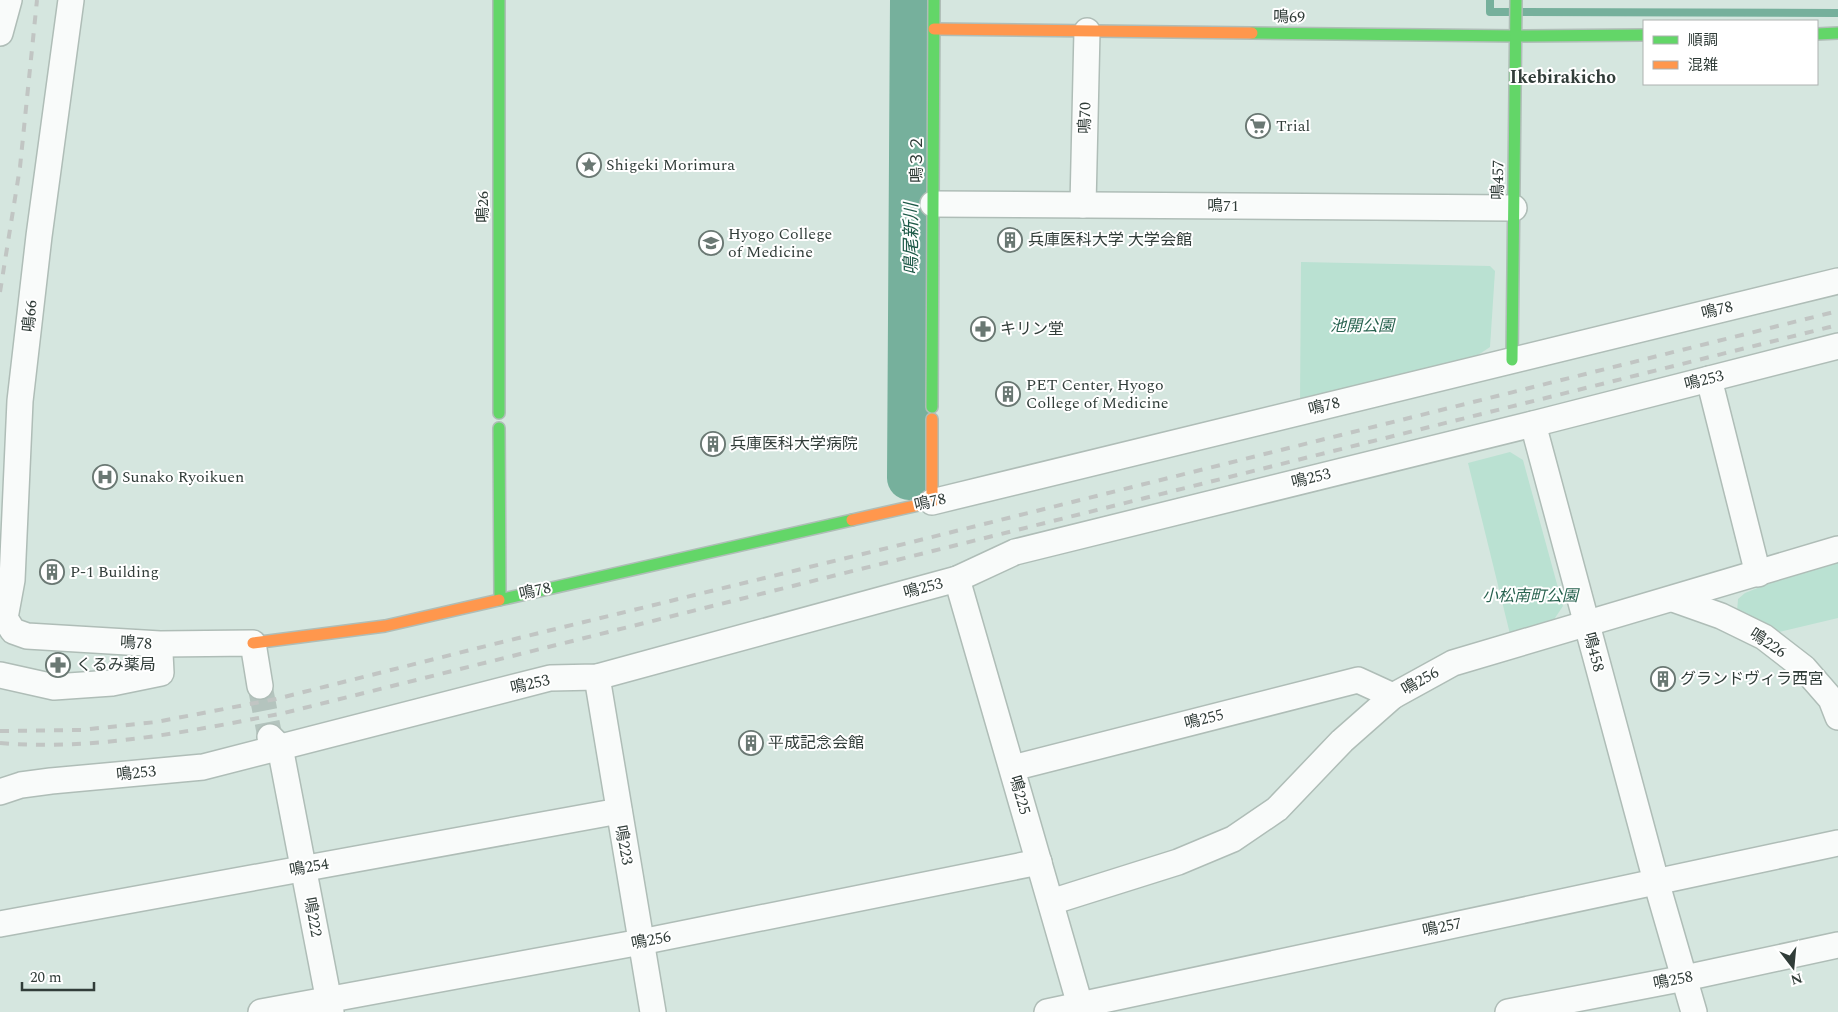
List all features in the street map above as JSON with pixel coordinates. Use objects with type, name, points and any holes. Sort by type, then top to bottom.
[{"type":"street","points":[[0,33],[9,0]]},
{"type":"street","name":"鳴66","points":[[13,631],[5,618],[12,580],[20,401],[39,236],[71,0]]},
{"type":"street","name":"鳴26","points":[[499,0],[499,413]]},
{"type":"street","name":"鳴３２","points":[[932,502],[934,0]]},
{"type":"street","name":"鳴457","points":[[1512,360],[1516,2]]},
{"type":"street","name":"鳴69","points":[[934,29],[1516,36],[1643,34]]},
{"type":"street","name":"鳴70","points":[[1083,205],[1087,31]]},
{"type":"street","points":[[1818,34],[1838,34]]},
{"type":"street","name":"鳴71","points":[[933,204],[1514,208]]},
{"type":"street","name":"鳴78","points":[[13,631],[27,636],[160,644],[253,643],[385,626],[932,502],[1838,281]]},
{"type":"street","name":"鳴253","points":[[0,792],[51,781],[203,767],[275,742],[550,678],[597,677],[958,579],[1015,552],[1533,424],[1838,346]]},
{"type":"street","points":[[1709,379],[1758,574]]},
{"type":"street","name":"鳴458","points":[[1533,424],[1656,881],[1694,1012]]},
{"type":"street","points":[[499,428],[500,599]]},
{"type":"street","name":"鳴256","points":[[1050,902],[1178,862],[1233,839],[1277,810],[1342,741],[1394,696],[1453,663],[1838,550]]},
{"type":"street","name":"鳴225","points":[[958,579],[1081,1009]]},
{"type":"street","name":"鳴226","points":[[1673,599],[1721,616],[1764,637],[1804,668],[1831,699],[1838,717]]},
{"type":"street","points":[[253,643],[260,686]]},
{"type":"street","points":[[0,675],[54,687],[112,683],[161,673],[160,652]]},
{"type":"street","name":"鳴223","points":[[597,677],[653,1012]]},
{"type":"street","name":"鳴255","points":[[1013,768],[1358,680],[1394,696]]},
{"type":"street","name":"鳴222","points":[[275,742],[305,868],[330,1006]]},
{"type":"street","name":"鳴254","points":[[0,924],[619,811]]},
{"type":"street","name":"鳴257","points":[[1047,1012],[1081,1009],[1838,842]]},
{"type":"street","name":"鳴256","points":[[261,1012],[330,1006],[1039,862]]},
{"type":"street","name":"鳴258","points":[[1508,1012],[1685,978],[1838,944]]},
{"type":"green space","name":"池開公園","points":[[1301,262],[1490,266],[1495,271],[1490,347],[1460,367],[1300,405]]},
{"type":"green space","name":"小松南町公園","points":[[1510,452],[1523,460],[1563,606],[1553,621],[1510,634],[1468,463]]},
{"type":"green space","points":[[1838,559],[1838,618],[1775,633],[1737,612],[1738,599],[1745,593],[1813,566]]},
{"type":"waterway","name":"鳴尾新川","points":[[909,478],[912,0]]},
{"type":"waterway","points":[[1490,0],[1490,12],[1838,13]]},
{"type":"tunnel","points":[[260,686],[270,737]]},
{"type":"railway","points":[[0,292],[20,167],[37,0]]},
{"type":"railway","points":[[0,731],[81,730],[156,722],[276,699],[1838,311]]},
{"type":"railway","points":[[0,743],[36,745],[107,742],[178,733],[284,713],[1838,325]]},
{"type":"traffic: fast","points":[[499,0],[499,413]]},
{"type":"traffic: fast","points":[[932,407],[934,0]]},
{"type":"traffic: fast","points":[[1512,360],[1516,0]]},
{"type":"traffic: fast","points":[[1252,33],[1516,36],[1643,35]]},
{"type":"traffic: fast","points":[[1818,34],[1838,33]]},
{"type":"traffic: fast","points":[[499,428],[500,599]]},
{"type":"traffic: fast","points":[[499,600],[852,520]]},
{"type":"traffic: slow","points":[[934,29],[1252,33]]},
{"type":"traffic: slow","points":[[852,520],[932,502],[932,419]]},
{"type":"traffic: slow","points":[[253,643],[385,626],[499,600]]},
{"type":"place","name":"Trial","points":[[1258,126]]},
{"type":"place","name":"Shigeki Morimura","points":[[589,165]]},
{"type":"place","name":"兵庫医科大学 大学会館","points":[[1010,240]]},
{"type":"place","name":"Hyogo College of Medicine","points":[[711,243]]},
{"type":"place","name":"キリン堂","points":[[983,329]]},
{"type":"place","name":"PET Center, Hyogo College of Medicine","points":[[1008,394]]},
{"type":"place","name":"兵庫医科大学病院","points":[[713,444]]},
{"type":"place","name":"Sunako Ryoikuen","points":[[105,477]]},
{"type":"place","name":"P-1 Building","points":[[52,572]]},
{"type":"place","name":"くるみ薬局","points":[[58,665]]},
{"type":"place","name":"グランドヴィラ西宮","points":[[1663,679]]},
{"type":"place","name":"平成記念会館","points":[[751,743]]},
{"type":"district","name":"Ikebirakicho","points":[[1563,77]]}]
